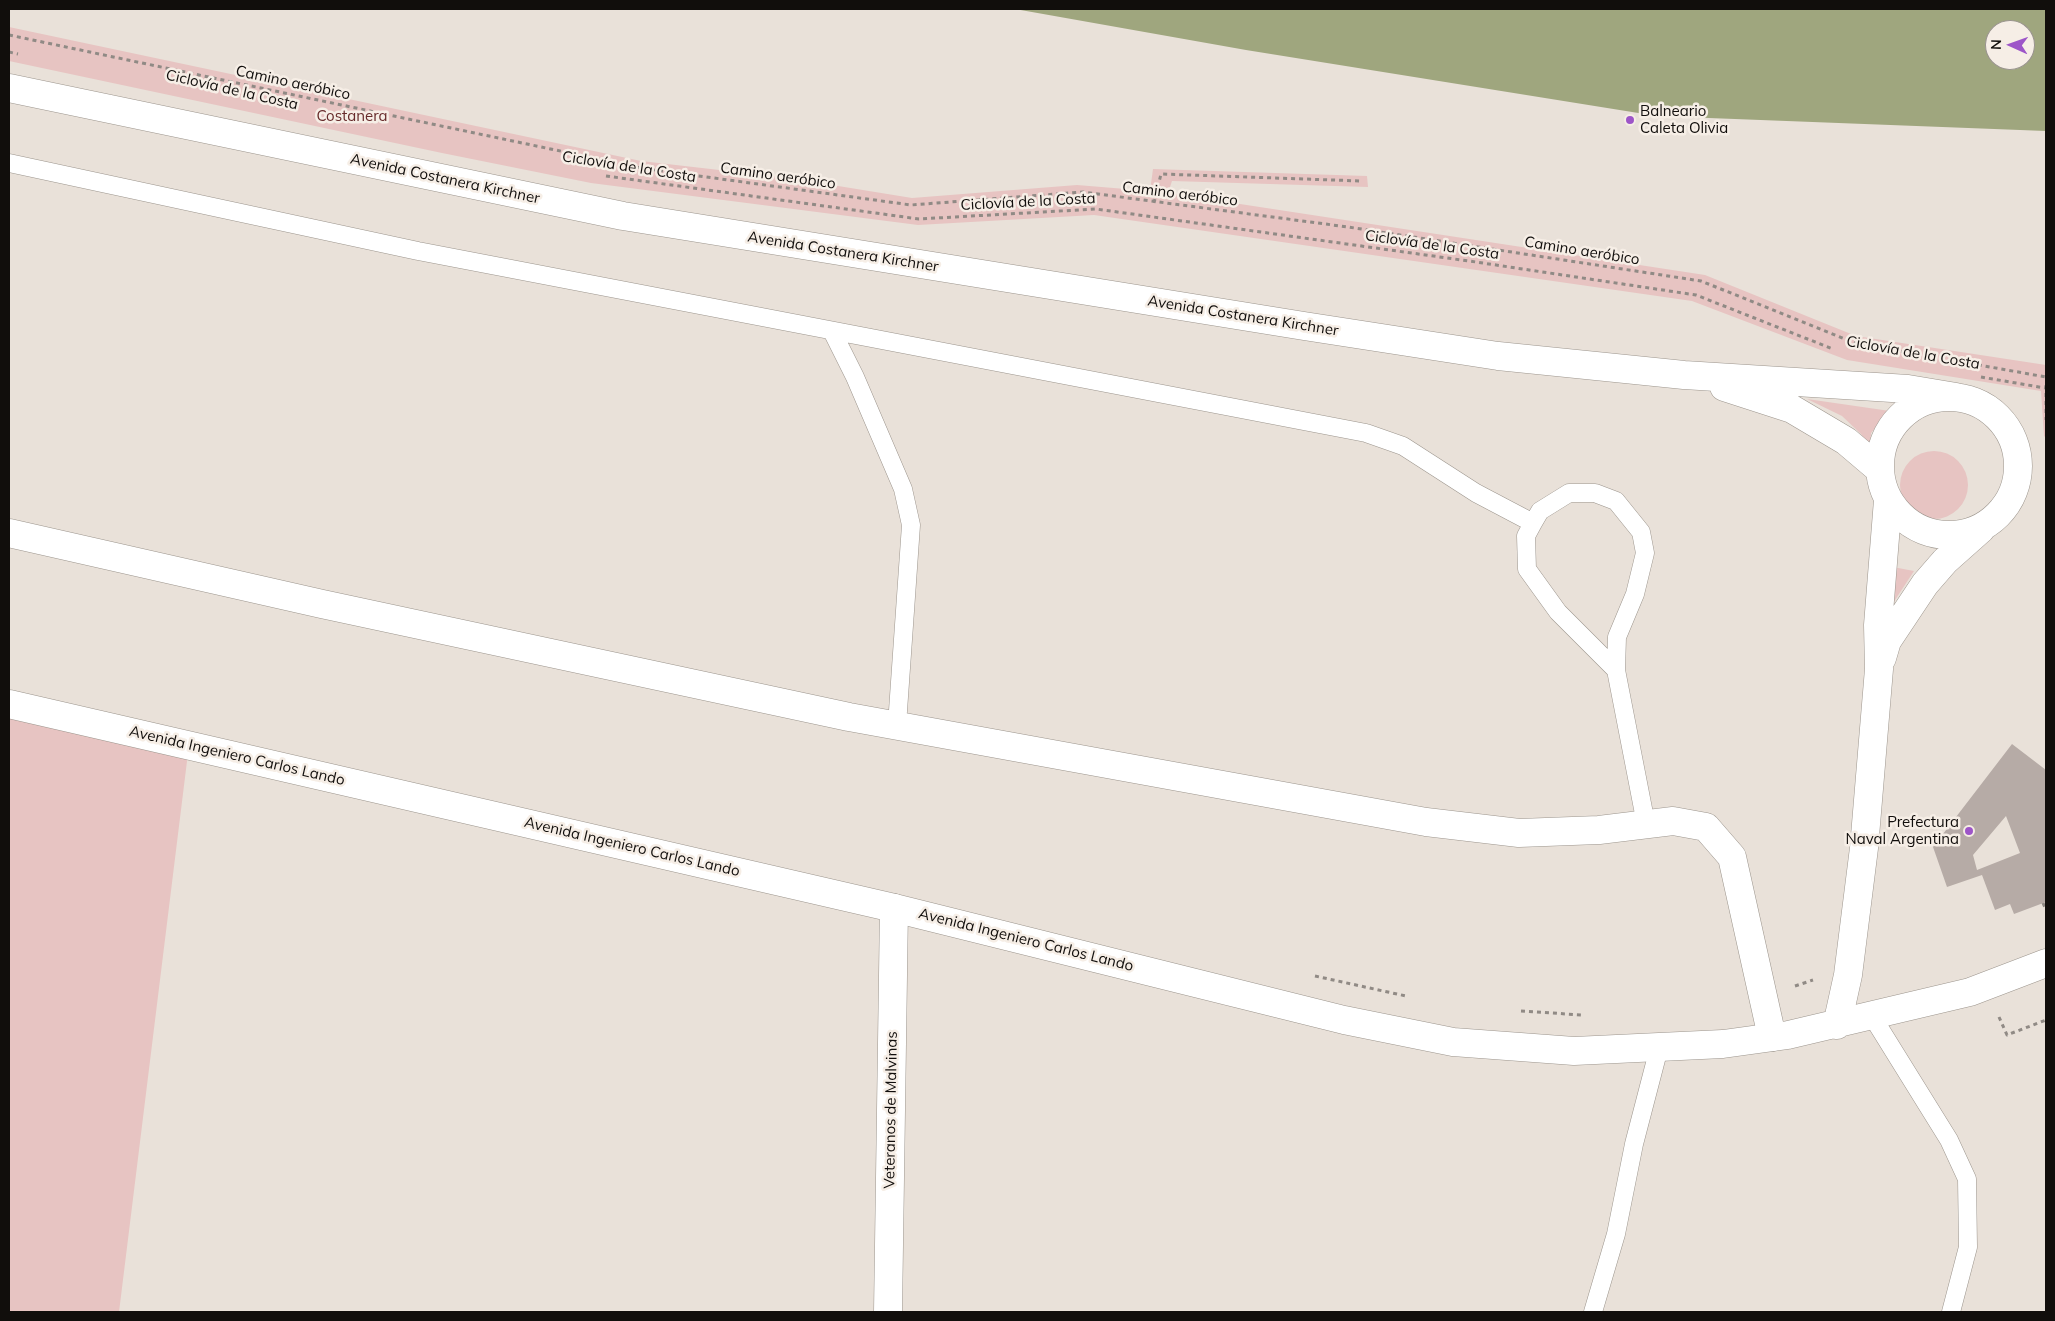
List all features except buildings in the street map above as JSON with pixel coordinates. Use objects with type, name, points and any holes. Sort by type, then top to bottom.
[{"type":"street","name":"Avenida Costanera Kirchner","points":[[9,88],[624,216],[1498,356],[1684,375]]},
{"type":"street","points":[[1684,375],[1872,386],[1956,397],[1982,405],[1999,418],[2011,435],[2018,455],[2018,476],[2011,497],[1999,514],[1945,561],[1925,584],[1887,641],[1878,669]]},
{"type":"street","points":[[1684,375],[1792,409],[1846,442],[1879,469]]},
{"type":"street","points":[[1956,397],[1921,402],[1903,413],[1890,429],[1881,448],[1879,469],[1888,500],[1901,518],[1920,530],[1940,536],[1962,535],[1982,528]]},
{"type":"street","points":[[1837,1025],[1848,975],[1864,848],[1878,669],[1878,625],[1888,500]]},
{"type":"street","points":[[9,533],[322,604],[897,725],[1426,822],[1519,833],[1599,830],[1673,821],[1706,827],[1732,857],[1772,1037]]},
{"type":"street","name":"Avenida Ingeniero Carlos Lando","points":[[9,704],[894,908],[1344,1020],[1453,1042],[1574,1050],[1723,1044],[1837,1025],[1970,992],[2046,963]]},
{"type":"street","name":"Veteranos de Malvinas","points":[[888,1312],[894,908]]},
{"type":"lane","points":[[9,163],[418,251],[1366,433],[1403,446],[1476,493],[1533,523]]},
{"type":"lane","points":[[832,331],[855,377],[903,489],[911,525],[897,725]]},
{"type":"lane","points":[[1616,670],[1558,612],[1527,569],[1526,536],[1533,523],[1540,511],[1569,493],[1594,493],[1616,501],[1640,532],[1645,553],[1635,594],[1617,637],[1616,670],[1646,824]]},
{"type":"lane","points":[[1872,1016],[1949,1140],[1967,1179],[1968,1247],[1951,1312]]},
{"type":"lane","points":[[1593,1312],[1616,1234],[1634,1144],[1659,1048]]},
{"type":"path","name":"Camino aeróbico","points":[[9,35],[641,168],[911,205],[1083,192],[1154,203],[1348,227],[1701,281],[1855,343],[1941,359]]},
{"type":"path","points":[[9,52],[28,56]]},
{"type":"path","points":[[1154,203],[1161,174],[1361,181]]},
{"type":"path","name":"Ciclovía de la Costa","points":[[599,175],[919,219],[1096,209],[1476,262],[1696,295],[1842,353]]},
{"type":"path","points":[[1960,362],[2046,378]]},
{"type":"path","name":"Ciclovía de la Costa","points":[[1974,376],[2046,386],[2046,420]]},
{"type":"path","points":[[2043,903],[2046,910]]},
{"type":"path","points":[[1986,986],[2007,1035],[2046,1020]]},
{"type":"green space","name":"Costanera","points":[[9,27],[641,161],[789,178],[912,198],[1077,185],[1150,191],[1153,169],[1367,176],[1368,187],[1172,181],[1168,193],[1705,275],[1856,336],[2046,365],[2046,438],[2044,436],[2041,391],[1847,360],[1692,301],[1094,215],[918,225],[591,183],[9,61]]},
{"type":"green space","points":[[1807,399],[1890,411],[1871,433],[1870,448],[1861,434],[1842,416]]},
{"type":"green space","points":[[1927,451],[1941,451],[1953,456],[1963,466],[1968,478],[1968,492],[1963,504],[1953,514],[1941,519],[1927,519],[1915,514],[1905,504],[1900,492],[1900,478],[1905,466],[1915,456]]},
{"type":"green space","points":[[1893,567],[1914,571],[1880,623]]},
{"type":"green space","points":[[9,704],[189,745],[119,1312],[9,1312]]},
{"type":"shaded area","points":[[1015,9],[2046,9],[2046,131],[1657,116],[1246,50]]},
{"type":"place","name":"Balneario Caleta Olivia","points":[[1630,120]]},
{"type":"place","name":"Prefectura Naval Argentina","points":[[1969,831]]}]
